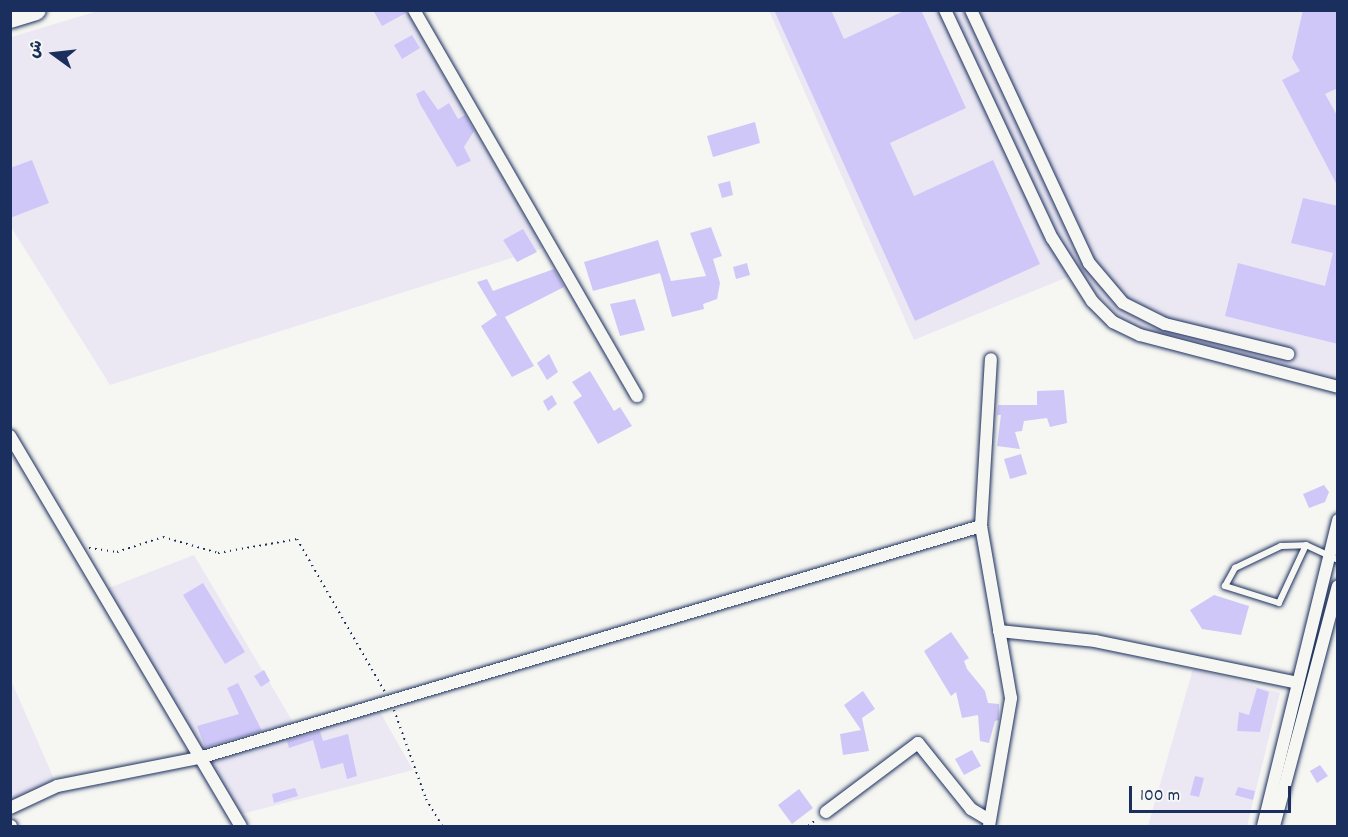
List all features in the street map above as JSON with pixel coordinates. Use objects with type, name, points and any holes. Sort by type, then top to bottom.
[{"type":"highway","points":[[10,18],[36,10]]},
{"type":"street","points":[[414,10],[637,396]]},
{"type":"street","points":[[945,10],[1052,238],[1092,301],[1113,322],[1140,335],[1338,387]]},
{"type":"street","points":[[971,10],[1089,263],[1123,303],[1164,324],[1288,354]]},
{"type":"street","points":[[1195,350],[1198,332]]},
{"type":"street","points":[[826,812],[918,743],[971,809],[989,823],[1011,698],[981,526],[991,359]]},
{"type":"street","points":[[10,436],[241,826]]},
{"type":"street","points":[[1263,826],[1298,683],[1333,559],[1338,520]]},
{"type":"street","points":[[10,808],[57,786],[199,758],[981,526]]},
{"type":"street","points":[[1274,826],[1338,586]]},
{"type":"street","points":[[999,631],[1095,641],[1298,683]]},
{"type":"street","points":[[1292,706],[1305,710]]},
{"type":"lane","points":[[1306,545],[1279,603],[1225,586],[1235,568],[1281,546],[1306,545],[1333,559]]},
{"type":"path","points":[[75,546],[117,552],[163,537],[218,553],[297,539],[391,701],[426,799],[442,826]]},
{"type":"shaded area","points":[[406,10],[543,248],[110,385],[11,227],[11,37],[98,11]]},
{"type":"shaded area","points":[[769,11],[1337,11],[1337,384],[1140,335],[1075,274],[914,340]]},
{"type":"shaded area","points":[[194,555],[297,729],[376,705],[413,770],[234,816],[101,591]]},
{"type":"shaded area","points":[[1193,669],[1280,693],[1247,826],[1148,826]]},
{"type":"shaded area","points":[[10,678],[57,786],[10,808]]},
{"type":"building","points":[[373,10],[406,10],[406,13],[382,26]]},
{"type":"building","points":[[774,10],[831,10],[844,39],[906,10],[921,10],[966,108],[890,143],[914,196],[993,160],[1040,264],[915,321]]},
{"type":"building","points":[[1303,10],[1338,10],[1338,88],[1325,94],[1338,117],[1338,187],[1282,80],[1300,71],[1292,58]]},
{"type":"building","points":[[412,35],[420,48],[402,59],[394,45]]},
{"type":"building","points":[[424,90],[438,110],[449,103],[458,119],[465,115],[474,131],[464,147],[471,161],[457,167],[420,104],[416,94]]},
{"type":"building","points":[[755,122],[760,143],[713,157],[707,136]]},
{"type":"building","points":[[32,160],[49,203],[10,218],[10,168]]},
{"type":"building","points":[[730,181],[733,195],[722,198],[718,184]]},
{"type":"building","points":[[1303,198],[1338,206],[1338,344],[1225,316],[1238,263],[1325,286],[1333,253],[1291,243]]},
{"type":"building","points":[[711,227],[722,256],[713,259],[720,283],[717,299],[703,304],[704,309],[672,317],[660,273],[593,291],[584,262],[658,240],[671,281],[706,276],[690,233]]},
{"type":"building","points":[[523,229],[537,252],[517,262],[503,240]]},
{"type":"building","points":[[747,263],[750,275],[736,279],[733,267]]},
{"type":"building","points":[[554,269],[564,287],[505,317],[534,366],[512,377],[481,326],[497,315],[477,282],[487,279],[493,291]]},
{"type":"building","points":[[635,299],[645,330],[620,336],[610,304]]},
{"type":"building","points":[[549,354],[558,372],[547,380],[537,363]]},
{"type":"building","points":[[590,371],[614,411],[620,407],[632,426],[598,444],[573,402],[582,396],[572,382]]},
{"type":"building","points":[[1064,390],[1067,423],[1050,427],[1047,418],[1024,421],[1022,431],[1015,432],[1020,449],[997,446],[1001,415],[997,415],[998,405],[1037,405],[1037,391]]},
{"type":"building","points":[[552,395],[557,404],[548,411],[543,401]]},
{"type":"building","points":[[1021,454],[1027,474],[1010,479],[1004,459]]},
{"type":"building","points":[[1324,485],[1329,492],[1325,502],[1309,508],[1303,494]]},
{"type":"building","points":[[203,583],[245,652],[225,664],[183,595]]},
{"type":"building","points":[[1214,595],[1249,606],[1241,635],[1202,629],[1190,610]]},
{"type":"building","points":[[951,632],[969,658],[964,661],[967,669],[985,691],[988,703],[999,704],[999,720],[995,721],[989,743],[980,741],[978,715],[962,718],[956,692],[951,696],[924,651]]},
{"type":"building","points":[[264,670],[270,681],[261,687],[254,676]]},
{"type":"building","points":[[238,683],[262,731],[205,747],[197,726],[239,714],[227,688]]},
{"type":"building","points":[[1257,688],[1269,692],[1260,732],[1237,731],[1239,712],[1249,715]]},
{"type":"building","points":[[863,691],[875,709],[862,718],[869,751],[843,755],[840,734],[861,730],[844,705]]},
{"type":"building","points":[[320,731],[323,741],[348,734],[357,776],[347,779],[343,763],[321,769],[313,740],[289,748],[287,741]]},
{"type":"building","points":[[972,750],[981,766],[964,775],[955,759]]},
{"type":"building","points":[[1320,765],[1328,776],[1317,783],[1310,771]]},
{"type":"building","points":[[1195,776],[1204,778],[1199,797],[1190,795]]},
{"type":"building","points":[[1238,787],[1255,791],[1253,800],[1235,795]]},
{"type":"building","points":[[295,788],[298,796],[274,803],[272,794]]},
{"type":"building","points":[[799,789],[813,808],[792,824],[778,805]]}]
